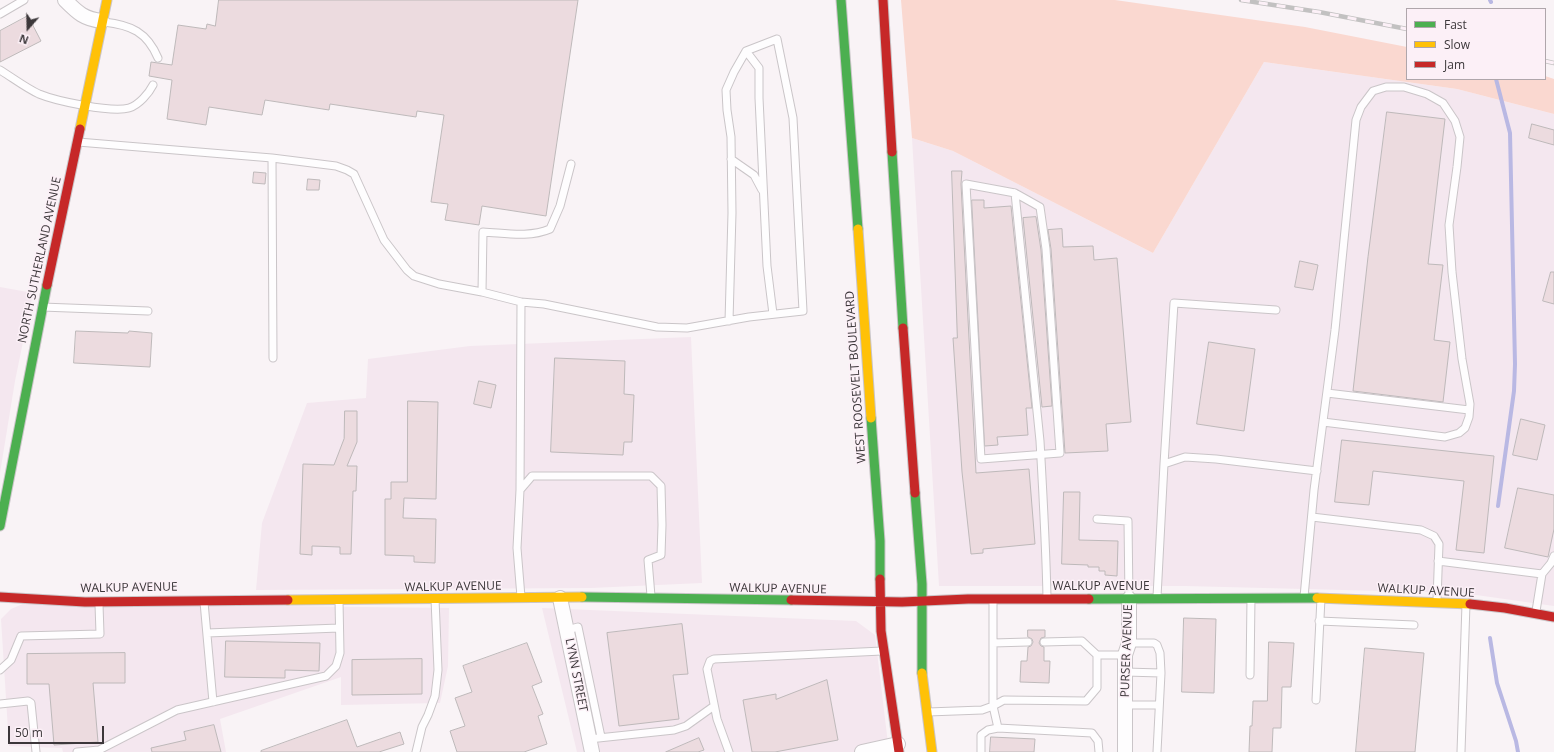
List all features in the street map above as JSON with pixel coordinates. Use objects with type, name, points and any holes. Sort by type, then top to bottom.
[{"type":"main road","name":"NORTH SUTHERLAND AVENUE","points":[[0,526],[42,307],[107,0]]},
{"type":"main road","name":"WEST ROOSEVELT BOULEVARD","points":[[841,0],[880,541],[881,632],[898,748]]},
{"type":"main road","points":[[883,4],[905,353],[922,584],[921,669],[932,752]]},
{"type":"main road","name":"WALKUP AVENUE","points":[[0,597],[99,601],[560,598],[881,602],[993,599],[1304,597],[1466,604],[1505,608],[1554,617]]},
{"type":"street","points":[[65,0],[79,14],[92,20],[102,21]]},
{"type":"street","name":"LYNN STREET","points":[[560,598],[594,743]]},
{"type":"street","name":"PURSER AVENUE","points":[[1125,752],[1125,672],[1129,599]]},
{"type":"street","points":[[862,752],[898,748]]},
{"type":"lane","points":[[0,14],[24,0]]},
{"type":"lane","points":[[102,21],[121,24],[135,29],[153,46],[158,58]]},
{"type":"lane","points":[[77,142],[272,158],[336,166],[348,170],[354,174],[384,240],[407,270],[414,276],[424,280],[521,302],[544,304],[657,327],[687,328],[773,314],[802,311],[793,118],[777,39],[746,51],[726,90],[731,137],[732,213],[729,321]]},
{"type":"lane","points":[[746,51],[759,68],[759,98],[767,266],[773,314]]},
{"type":"lane","points":[[0,70],[40,94],[85,106],[130,108],[140,101],[150,91],[153,85]]},
{"type":"lane","points":[[1304,597],[1317,471],[1323,422],[1335,330],[1356,120],[1361,107],[1373,91],[1386,87],[1404,87],[1427,94],[1443,103],[1455,121],[1460,137],[1449,225],[1452,272],[1462,359],[1470,404],[1469,417],[1465,428],[1460,433],[1445,437],[1323,422]]},
{"type":"lane","points":[[272,158],[272,358]]},
{"type":"lane","points":[[731,159],[754,175],[763,192]]},
{"type":"lane","points":[[482,292],[483,232],[525,234],[540,233],[550,229],[560,206],[571,164]]},
{"type":"lane","points":[[966,184],[1015,193],[1040,207],[1046,249],[1060,453],[1041,455],[981,459],[966,184]]},
{"type":"lane","points":[[1015,193],[1041,455],[1046,533],[1047,599]]},
{"type":"lane","points":[[521,302],[520,490],[517,548],[521,598]]},
{"type":"lane","points":[[1157,599],[1174,303],[1276,310]]},
{"type":"lane","points":[[42,307],[148,311]]},
{"type":"lane","points":[[1327,393],[1469,410]]},
{"type":"lane","points":[[1164,464],[1185,457],[1216,459],[1317,471]]},
{"type":"lane","points":[[520,490],[532,476],[651,476],[661,486],[662,525],[661,555],[648,560],[651,599]]},
{"type":"lane","points":[[1312,517],[1421,530],[1434,536],[1439,544],[1437,602]]},
{"type":"lane","points":[[1097,519],[1128,521],[1129,599]]},
{"type":"lane","points":[[1536,614],[1542,574],[1551,563],[1554,556]]},
{"type":"lane","points":[[1438,561],[1542,574]]},
{"type":"lane","points":[[1250,675],[1251,598]]},
{"type":"lane","points":[[1316,700],[1321,598]]},
{"type":"lane","points":[[416,752],[422,727],[435,696],[438,670],[435,599]]},
{"type":"lane","points":[[993,599],[993,706],[998,728]]},
{"type":"lane","points":[[204,600],[213,702]]},
{"type":"lane","points":[[77,752],[98,750],[177,710],[326,676],[336,666],[340,653],[339,600]]},
{"type":"lane","points":[[0,670],[10,660],[21,636],[100,634],[99,601]]},
{"type":"lane","points":[[1461,752],[1466,604]]},
{"type":"lane","points":[[1319,621],[1414,625]]},
{"type":"lane","points":[[207,633],[339,628]]},
{"type":"lane","points":[[927,712],[982,710],[1004,700],[1086,701],[1097,688],[1097,656],[1082,641],[1044,642]]},
{"type":"lane","points":[[993,643],[1028,642]]},
{"type":"lane","points":[[1097,656],[1154,644],[1157,645],[1160,652],[1161,673],[1157,752]]},
{"type":"lane","points":[[729,752],[717,720],[706,669],[710,661],[714,659],[884,651]]},
{"type":"lane","points":[[1125,672],[1161,673]]},
{"type":"lane","points":[[0,704],[28,701],[31,703],[36,752]]},
{"type":"lane","points":[[1125,706],[1159,705]]},
{"type":"lane","points":[[594,743],[674,730],[686,726],[714,706]]},
{"type":"lane","points":[[981,752],[981,735],[988,730],[998,728],[1092,733],[1098,741],[1099,752]]},
{"type":"shaded area","points":[[901,0],[1115,0],[1305,27],[1406,47],[1406,80],[1546,80],[1546,76],[1554,79],[1554,114],[1457,89],[1264,62],[1153,253],[953,151],[912,138]]},
{"type":"shaded area","points":[[1264,62],[1457,89],[1554,114],[1554,606],[1462,593],[1185,586],[939,586],[912,138],[953,151],[1153,253]]},
{"type":"shaded area","points":[[0,287],[33,293],[15,381],[0,473]]},
{"type":"shaded area","points":[[691,337],[702,583],[591,588],[256,590],[262,523],[307,403],[366,398],[368,359],[470,346]]},
{"type":"shaded area","points":[[25,603],[449,608],[448,666],[440,703],[341,705],[341,677],[220,719],[226,752],[63,752],[62,748],[9,746],[1,619],[11,609]]},
{"type":"shaded area","points":[[542,608],[856,621],[875,635],[889,752],[577,752]]},
{"type":"building","points":[[219,0],[578,0],[546,216],[482,206],[479,225],[445,220],[448,204],[431,202],[444,115],[417,111],[416,117],[330,104],[329,110],[265,100],[262,115],[209,107],[206,125],[167,119],[172,80],[149,76],[151,62],[172,65],[178,25],[206,29],[207,24],[215,26]]},
{"type":"building","points":[[28,16],[41,41],[0,62],[0,31]]},
{"type":"building","points":[[1387,112],[1445,119],[1428,264],[1443,265],[1434,340],[1450,342],[1443,402],[1353,391],[1368,257]]},
{"type":"building","points":[[1532,124],[1554,130],[1554,145],[1529,138]]},
{"type":"building","points":[[952,171],[962,171],[961,184],[976,473],[1029,469],[1035,544],[983,549],[983,553],[971,554],[962,472],[953,338],[957,338]]},
{"type":"building","points":[[254,172],[266,173],[265,184],[253,183]]},
{"type":"building","points":[[308,179],[320,180],[319,190],[307,190]]},
{"type":"building","points":[[972,200],[984,200],[984,208],[1011,206],[1032,408],[1026,408],[1028,435],[997,437],[998,445],[985,446]]},
{"type":"building","points":[[1036,217],[1041,250],[1052,406],[1042,407],[1023,218]]},
{"type":"building","points":[[1062,229],[1063,247],[1093,246],[1094,260],[1117,258],[1131,422],[1106,424],[1108,451],[1065,453],[1051,249],[1048,230]]},
{"type":"building","points":[[1300,261],[1318,265],[1313,290],[1295,287]]},
{"type":"building","points":[[1551,272],[1554,272],[1554,304],[1543,301]]},
{"type":"building","points":[[76,331],[128,333],[129,331],[152,333],[150,367],[74,363]]},
{"type":"building","points":[[1209,342],[1255,349],[1244,431],[1197,424]]},
{"type":"building","points":[[555,358],[625,361],[624,394],[634,395],[632,442],[624,442],[623,455],[551,452]]},
{"type":"building","points":[[479,381],[496,385],[491,408],[474,404]]},
{"type":"building","points":[[408,401],[438,402],[436,499],[404,498],[403,518],[436,519],[435,563],[414,562],[414,556],[385,555],[385,499],[391,499],[391,482],[407,482]]},
{"type":"building","points":[[345,411],[357,411],[357,442],[347,466],[357,466],[356,491],[353,491],[351,554],[340,554],[340,547],[312,546],[312,555],[300,554],[303,464],[334,465],[344,439]]},
{"type":"building","points":[[1521,419],[1545,425],[1537,460],[1513,455]]},
{"type":"building","points":[[1342,440],[1494,456],[1484,553],[1456,550],[1464,481],[1373,471],[1369,505],[1335,502]]},
{"type":"building","points":[[1518,488],[1554,495],[1554,529],[1548,557],[1505,548]]},
{"type":"building","points":[[1064,492],[1080,492],[1079,540],[1118,541],[1117,576],[1105,575],[1105,571],[1099,571],[1099,567],[1062,564]]},
{"type":"building","points":[[1184,618],[1216,619],[1214,693],[1182,692]]},
{"type":"building","points":[[682,624],[688,674],[673,675],[679,719],[619,726],[607,633]]},
{"type":"building","points":[[1028,630],[1045,630],[1045,637],[1041,638],[1039,643],[1044,647],[1044,661],[1050,661],[1049,683],[1020,682],[1021,661],[1027,661],[1028,647],[1031,646],[1033,642],[1032,639],[1028,637]]},
{"type":"building","points":[[226,641],[320,643],[319,671],[285,670],[285,678],[225,677]]},
{"type":"building","points":[[1269,642],[1294,643],[1291,687],[1282,687],[1281,728],[1273,728],[1272,752],[1249,752],[1253,701],[1267,701]]},
{"type":"building","points":[[527,643],[542,682],[532,686],[543,714],[538,716],[547,744],[524,752],[457,752],[450,731],[465,726],[455,698],[472,692],[463,666]]},
{"type":"building","points":[[1365,648],[1424,653],[1415,752],[1356,752]]},
{"type":"building","points":[[125,653],[125,683],[93,683],[98,742],[54,745],[49,684],[27,684],[27,654]]},
{"type":"building","points":[[422,659],[422,694],[352,695],[352,660]]},
{"type":"building","points":[[827,680],[838,740],[775,752],[752,752],[743,700],[776,694],[776,699]]},
{"type":"building","points":[[347,720],[357,747],[400,732],[404,744],[379,752],[261,752],[261,751]]},
{"type":"building","points":[[214,725],[221,752],[152,752],[151,748],[186,740],[184,732]]},
{"type":"building","points":[[991,737],[1035,739],[1034,752],[990,752]]},
{"type":"building","points":[[699,738],[704,750],[698,752],[666,752]]},
{"type":"waterway","points":[[1496,80],[1510,133],[1515,364],[1514,391],[1498,506]]},
{"type":"waterway","points":[[1490,638],[1497,683],[1516,741],[1518,752]]},
{"type":"railway","points":[[1241,0],[1319,12],[1406,29]]},
{"type":"railway","points":[[1546,61],[1554,63]]},
{"type":"traffic: fast","points":[[841,0],[858,229]]},
{"type":"traffic: fast","points":[[892,152],[903,328]]},
{"type":"traffic: fast","points":[[0,526],[47,285]]},
{"type":"traffic: fast","points":[[871,418],[880,541],[880,579]]},
{"type":"traffic: fast","points":[[915,493],[922,584],[922,673]]},
{"type":"traffic: fast","points":[[582,597],[791,600]]},
{"type":"traffic: fast","points":[[1089,599],[1317,598]]},
{"type":"traffic: slow","points":[[80,129],[107,0]]},
{"type":"traffic: slow","points":[[858,229],[871,418]]},
{"type":"traffic: slow","points":[[288,600],[582,597]]},
{"type":"traffic: slow","points":[[1317,598],[1470,604]]},
{"type":"traffic: slow","points":[[922,673],[932,752]]},
{"type":"traffic: jam","points":[[883,0],[892,152]]},
{"type":"traffic: jam","points":[[47,285],[80,129]]},
{"type":"traffic: jam","points":[[903,328],[915,493]]},
{"type":"traffic: jam","points":[[880,579],[881,631],[899,752]]},
{"type":"traffic: jam","points":[[0,597],[85,602],[288,600]]},
{"type":"traffic: jam","points":[[791,600],[902,602],[968,599],[1089,599]]},
{"type":"traffic: jam","points":[[1470,604],[1505,608],[1554,617]]}]
